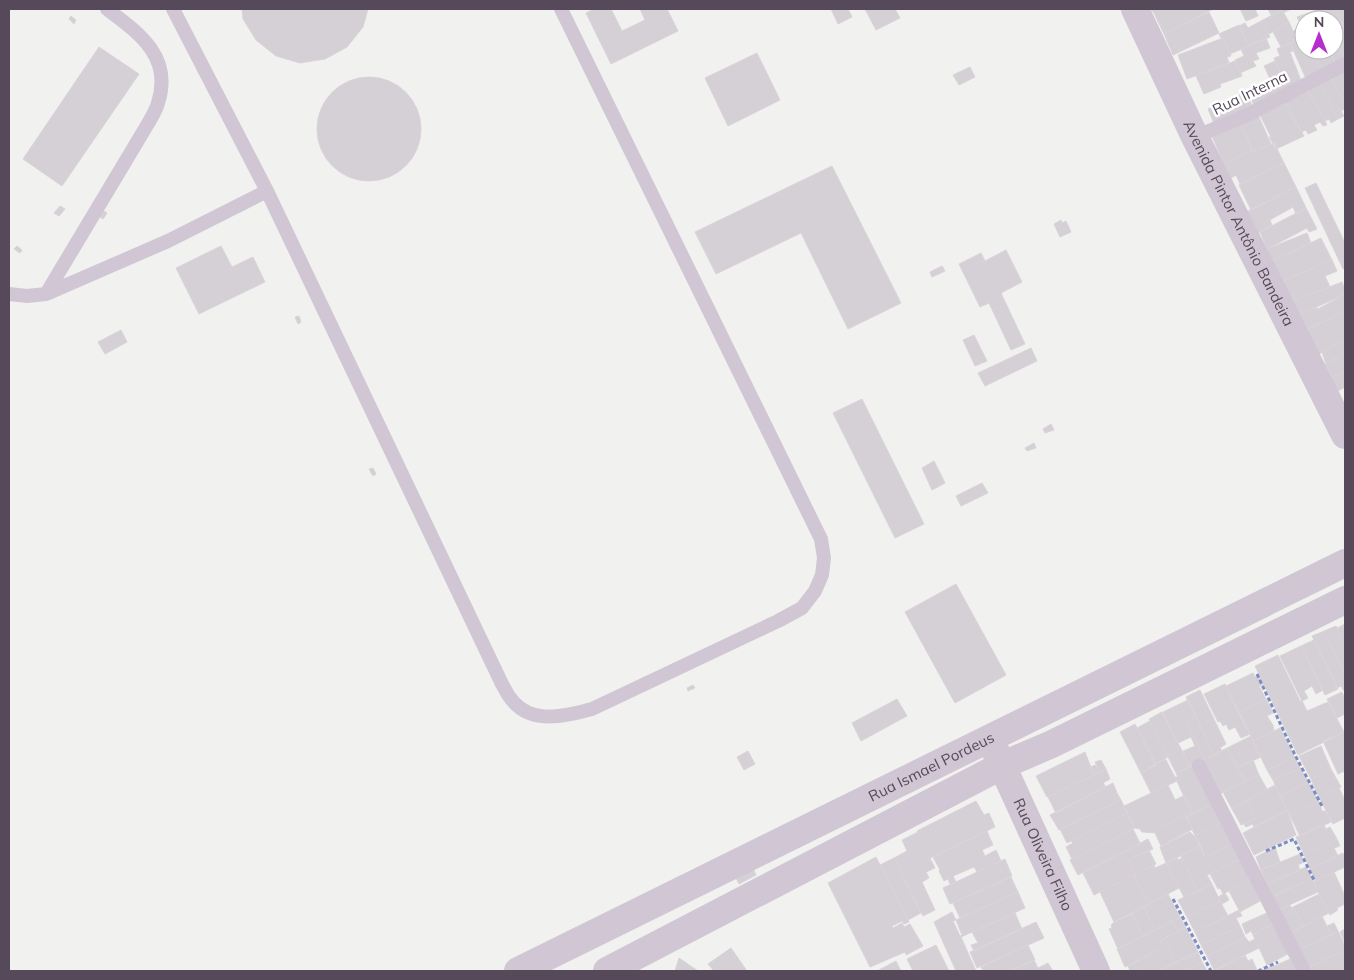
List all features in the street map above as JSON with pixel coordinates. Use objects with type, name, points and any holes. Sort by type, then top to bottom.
[{"type":"street","name":"Avenida Pintor Antônio Bandeira","points":[[1135,9],[1195,137],[1345,435]]},
{"type":"street","name":"Rua Ismael Pordeus","points":[[518,971],[559,962],[989,739],[1345,563]]},
{"type":"street","name":"Rua Ismael Pordeus","points":[[607,971],[1004,766],[1345,600]]},
{"type":"street","name":"Rua Oliveira Filho","points":[[989,739],[1004,766],[1096,971]]},
{"type":"lane","points":[[46,294],[146,127],[158,103],[162,80],[159,62],[148,43],[130,26],[107,9]]},
{"type":"lane","points":[[173,9],[267,191],[498,675],[512,701],[530,713],[550,717],[568,716],[592,709],[802,608],[815,591],[822,575],[824,558],[821,539],[561,9]]},
{"type":"lane","name":"Rua Interna","points":[[1195,137],[1247,115],[1345,64]]},
{"type":"lane","points":[[9,294],[27,296],[46,294],[168,241],[267,191]]},
{"type":"lane","points":[[1199,766],[1304,971]]},
{"type":"path","points":[[1245,649],[1295,755],[1322,806]]},
{"type":"path","points":[[1247,859],[1294,839],[1314,880]]},
{"type":"path","points":[[1173,900],[1211,971]]},
{"type":"building","points":[[242,9],[368,9],[363,27],[347,47],[325,59],[300,63],[276,56],[256,40],[243,19]]},
{"type":"building","points":[[594,9],[611,9],[622,31],[645,20],[640,9],[667,9],[678,31],[611,64],[586,13]]},
{"type":"building","points":[[831,9],[848,9],[852,17],[838,24]]},
{"type":"building","points":[[865,9],[895,9],[900,18],[876,30]]},
{"type":"building","points":[[1151,9],[1164,9],[1154,13]]},
{"type":"building","points":[[1164,9],[1213,9],[1164,34],[1154,13]]},
{"type":"building","points":[[1240,9],[1255,9],[1258,16],[1246,21]]},
{"type":"building","points":[[1268,9],[1291,9],[1283,13],[1282,10],[1271,15]]},
{"type":"building","points":[[1345,9],[1345,30],[1344,10],[1335,10]]},
{"type":"building","points":[[1282,10],[1289,22],[1269,34],[1261,21]]},
{"type":"building","points":[[1209,12],[1219,33],[1173,55],[1164,34]]},
{"type":"building","points":[[71,16],[76,20],[74,24],[69,19]]},
{"type":"building","points":[[1261,21],[1270,37],[1249,46],[1239,26],[1245,23],[1248,28]]},
{"type":"building","points":[[1289,22],[1294,31],[1294,42],[1281,47],[1273,32]]},
{"type":"building","points":[[1239,25],[1249,46],[1230,54],[1223,38],[1219,34]]},
{"type":"building","points":[[1344,28],[1345,30],[1345,59],[1344,57]]},
{"type":"building","points":[[1223,38],[1231,56],[1227,57],[1229,63],[1187,79],[1178,55]]},
{"type":"building","points":[[1266,38],[1270,48],[1256,53],[1259,59],[1253,61],[1256,66],[1240,73],[1235,60],[1244,56],[1241,49]]},
{"type":"building","points":[[1294,42],[1294,52],[1290,43]]},
{"type":"building","points":[[1290,43],[1293,51],[1290,52],[1302,83],[1288,90],[1274,58],[1280,56],[1277,49]]},
{"type":"building","points":[[99,47],[139,74],[62,186],[23,159]]},
{"type":"building","points":[[757,53],[780,100],[728,126],[705,78]]},
{"type":"building","points":[[1298,60],[1316,60],[1322,73],[1307,81]]},
{"type":"building","points":[[1316,60],[1333,60],[1336,67],[1322,73]]},
{"type":"building","points":[[1333,60],[1343,60],[1335,64]]},
{"type":"building","points":[[1235,61],[1242,76],[1220,84],[1221,87],[1204,94],[1196,76]]},
{"type":"building","points":[[1275,61],[1289,92],[1254,106],[1248,91],[1271,81],[1264,66]]},
{"type":"building","points":[[970,67],[975,77],[959,85],[953,75]]},
{"type":"building","points":[[1342,69],[1345,74],[1345,104],[1330,76]]},
{"type":"building","points":[[1330,76],[1345,104],[1345,109],[1341,111],[1344,116],[1338,119],[1319,81]]},
{"type":"building","points":[[369,77],[389,81],[406,92],[417,109],[421,129],[417,149],[406,166],[389,177],[369,181],[349,177],[332,166],[321,149],[317,129],[321,109],[332,92],[349,81]]},
{"type":"building","points":[[1319,81],[1338,119],[1331,123],[1329,119],[1325,121],[1306,88]]},
{"type":"building","points":[[1307,89],[1327,125],[1323,126],[1320,122],[1314,125],[1317,130],[1308,134],[1306,130],[1301,132],[1284,100]]},
{"type":"building","points":[[1248,91],[1251,105],[1247,107],[1248,109],[1215,126],[1208,109]]},
{"type":"building","points":[[1285,102],[1304,136],[1276,149],[1260,115]]},
{"type":"building","points":[[1258,115],[1271,144],[1253,152],[1241,123]]},
{"type":"building","points":[[1241,123],[1252,151],[1224,164],[1212,136]]},
{"type":"building","points":[[1274,143],[1284,163],[1240,184],[1236,175],[1231,178],[1224,164]]},
{"type":"building","points":[[1284,163],[1296,187],[1251,210],[1239,185]]},
{"type":"building","points":[[832,166],[901,303],[848,329],[801,233],[716,274],[695,232]]},
{"type":"building","points":[[1316,183],[1345,243],[1345,268],[1343,269],[1305,188]]},
{"type":"building","points":[[1296,187],[1306,208],[1296,214],[1293,207],[1270,220],[1272,225],[1258,233],[1248,211]]},
{"type":"building","points":[[60,206],[65,209],[59,216],[54,213]]},
{"type":"building","points":[[1306,208],[1317,229],[1309,232],[1307,228],[1267,249],[1260,232]]},
{"type":"building","points":[[104,211],[107,213],[103,219],[100,217]]},
{"type":"building","points":[[1061,220],[1062,223],[1066,221],[1071,232],[1060,237],[1054,224]]},
{"type":"building","points":[[1307,233],[1311,243],[1271,261],[1267,249]]},
{"type":"building","points":[[1321,238],[1332,260],[1279,282],[1271,261]]},
{"type":"building","points":[[17,246],[22,250],[20,253],[14,249]]},
{"type":"building","points":[[221,246],[232,267],[253,257],[265,282],[199,314],[176,268]]},
{"type":"building","points":[[1006,250],[1022,282],[1001,293],[1025,344],[1011,350],[989,303],[980,307],[959,264],[981,253],[985,261]]},
{"type":"building","points":[[1332,260],[1337,271],[1325,276],[1330,287],[1289,303],[1280,282]]},
{"type":"building","points":[[942,266],[945,271],[932,277],[930,272]]},
{"type":"building","points":[[1342,282],[1345,294],[1295,317],[1289,303]]},
{"type":"building","points":[[1345,294],[1345,311],[1302,332],[1295,317],[1316,307],[1318,309]]},
{"type":"building","points":[[1345,311],[1345,340],[1317,355],[1305,330]]},
{"type":"building","points":[[299,316],[301,322],[298,324],[295,317]]},
{"type":"building","points":[[121,330],[127,342],[105,354],[98,342]]},
{"type":"building","points":[[974,335],[987,361],[975,366],[963,340]]},
{"type":"building","points":[[1345,340],[1345,354],[1326,364],[1322,352]]},
{"type":"building","points":[[1031,348],[1037,361],[985,386],[978,373]]},
{"type":"building","points":[[1345,354],[1345,371],[1332,377],[1325,364]]},
{"type":"building","points":[[1345,371],[1345,387],[1338,391],[1330,378]]},
{"type":"building","points":[[862,399],[924,524],[895,538],[833,413]]},
{"type":"building","points":[[1051,424],[1054,430],[1045,433],[1043,429]]},
{"type":"building","points":[[1034,443],[1036,448],[1027,451],[1025,448]]},
{"type":"building","points":[[934,461],[945,483],[932,490],[922,468]]},
{"type":"building","points":[[373,468],[376,474],[373,476],[369,469]]},
{"type":"building","points":[[982,483],[988,493],[961,506],[956,496]]},
{"type":"building","points":[[956,584],[1006,675],[955,703],[905,612]]},
{"type":"building","points":[[1345,624],[1345,644],[1337,628]]},
{"type":"building","points":[[1336,626],[1345,644],[1345,675],[1324,631]]},
{"type":"building","points":[[1324,631],[1345,675],[1345,691],[1341,686],[1337,688],[1312,636]]},
{"type":"building","points":[[1314,640],[1338,689],[1325,695],[1301,646]]},
{"type":"building","points":[[1301,646],[1323,690],[1316,694],[1312,686],[1304,691],[1308,698],[1302,701],[1280,656]]},
{"type":"building","points":[[1278,655],[1300,701],[1302,701],[1307,711],[1328,702],[1344,732],[1298,755],[1255,666]]},
{"type":"building","points":[[1253,673],[1255,677],[1259,675],[1264,684],[1259,686],[1266,699],[1238,712],[1226,686]]},
{"type":"building","points":[[1225,684],[1250,734],[1241,738],[1235,727],[1229,730],[1226,724],[1223,726],[1220,721],[1218,722],[1204,694]]},
{"type":"building","points":[[693,685],[695,688],[688,691],[687,688]]},
{"type":"building","points":[[1200,690],[1226,744],[1220,748],[1222,751],[1214,755],[1186,697]]},
{"type":"building","points":[[1342,692],[1345,699],[1345,714],[1337,718],[1327,699]]},
{"type":"building","points":[[897,699],[907,716],[861,741],[852,723]]},
{"type":"building","points":[[1266,699],[1273,713],[1267,716],[1273,725],[1274,731],[1253,741],[1238,712]]},
{"type":"building","points":[[1188,700],[1196,717],[1187,722],[1205,759],[1190,766],[1183,751],[1195,746],[1191,737],[1178,743],[1163,712]]},
{"type":"building","points":[[1162,712],[1190,766],[1176,773],[1149,719]]},
{"type":"building","points":[[1196,717],[1214,755],[1205,759],[1187,722]]},
{"type":"building","points":[[1150,721],[1168,757],[1155,764],[1137,728]]},
{"type":"building","points":[[1135,724],[1156,765],[1141,773],[1120,732]]},
{"type":"building","points":[[1280,728],[1295,758],[1267,770],[1253,741]]},
{"type":"building","points":[[1344,732],[1345,771],[1338,774],[1323,741]]},
{"type":"building","points":[[1251,736],[1261,757],[1237,768],[1227,748]]},
{"type":"building","points":[[1321,746],[1331,769],[1311,779],[1299,756]]},
{"type":"building","points":[[1227,748],[1246,781],[1220,794],[1199,762]]},
{"type":"building","points":[[748,751],[755,764],[744,770],[737,757]]},
{"type":"building","points":[[1085,752],[1094,775],[1047,797],[1036,776]]},
{"type":"building","points":[[1165,758],[1177,781],[1151,793],[1141,773]]},
{"type":"building","points":[[1295,758],[1300,768],[1273,780],[1267,770]]},
{"type":"building","points":[[1101,760],[1106,769],[1100,772],[1095,762]]},
{"type":"building","points":[[1253,760],[1259,775],[1246,781],[1237,768]]},
{"type":"building","points":[[1096,765],[1100,772],[1094,775],[1090,767]]},
{"type":"building","points":[[1194,765],[1213,804],[1192,814],[1175,777],[1178,777],[1176,773]]},
{"type":"building","points":[[1300,768],[1308,782],[1280,796],[1273,780]]},
{"type":"building","points":[[1106,769],[1110,779],[1103,783],[1106,787],[1056,813],[1048,797]]},
{"type":"building","points":[[1331,769],[1341,787],[1319,797],[1311,779]]},
{"type":"building","points":[[1259,775],[1267,789],[1232,809],[1223,792]]},
{"type":"building","points":[[1308,782],[1319,802],[1290,816],[1280,796]]},
{"type":"building","points":[[1113,783],[1117,793],[1113,795],[1117,802],[1059,830],[1050,815]]},
{"type":"building","points":[[1168,785],[1175,800],[1183,796],[1192,814],[1187,817],[1185,815],[1156,829],[1157,833],[1142,832],[1140,829],[1135,828],[1124,806]]},
{"type":"building","points":[[1275,785],[1287,810],[1254,828],[1253,824],[1246,827],[1244,824],[1256,818],[1247,800]]},
{"type":"building","points":[[1339,788],[1345,800],[1345,818],[1333,824],[1319,797]]},
{"type":"building","points":[[1117,793],[1121,800],[1117,802],[1113,795]]},
{"type":"building","points":[[1121,800],[1127,813],[1067,843],[1060,829]]},
{"type":"building","points":[[1247,800],[1256,818],[1241,825],[1232,809]]},
{"type":"building","points":[[976,801],[984,815],[989,813],[995,827],[930,858],[935,868],[926,872],[929,878],[922,882],[935,910],[923,916],[894,858],[907,851],[902,840]]},
{"type":"building","points":[[1319,802],[1322,811],[1326,811],[1331,822],[1300,836],[1290,816]]},
{"type":"building","points":[[1213,804],[1222,822],[1195,836],[1187,817]]},
{"type":"building","points":[[1287,810],[1296,835],[1254,855],[1243,833]]},
{"type":"building","points":[[1127,813],[1135,828],[1072,859],[1066,847],[1073,843],[1071,841]]},
{"type":"building","points":[[1185,815],[1193,829],[1161,846],[1155,833],[1157,833],[1156,829]]},
{"type":"building","points":[[1222,822],[1233,844],[1205,857],[1195,836]]},
{"type":"building","points":[[1324,825],[1326,829],[1330,827],[1337,839],[1304,854],[1296,837]]},
{"type":"building","points":[[1133,829],[1140,843],[1078,875],[1070,860]]},
{"type":"building","points":[[987,831],[993,845],[982,850],[985,856],[996,850],[1001,861],[977,872],[974,867],[953,876],[956,882],[950,884],[948,879],[944,881],[933,857]]},
{"type":"building","points":[[1190,832],[1201,846],[1166,863],[1160,847]]},
{"type":"building","points":[[1148,839],[1153,849],[1129,860],[1136,874],[1094,895],[1083,873]]},
{"type":"building","points":[[1337,839],[1340,846],[1334,848],[1338,856],[1310,869],[1304,854]]},
{"type":"building","points":[[1233,844],[1241,859],[1207,875],[1212,884],[1198,891],[1181,856],[1201,846],[1205,857]]},
{"type":"building","points":[[1275,847],[1280,862],[1261,870],[1256,857]]},
{"type":"building","points":[[1149,850],[1156,864],[1136,874],[1129,860]]},
{"type":"building","points":[[1343,853],[1345,867],[1315,881],[1310,869]]},
{"type":"building","points":[[1300,854],[1304,862],[1298,865],[1300,870],[1267,884],[1261,870]]},
{"type":"building","points":[[876,857],[909,922],[904,924],[902,921],[892,926],[893,928],[902,923],[904,927],[910,924],[923,946],[906,955],[905,952],[870,967],[828,883]]},
{"type":"building","points":[[1177,857],[1178,860],[1182,858],[1198,891],[1184,897],[1166,863]]},
{"type":"building","points":[[894,858],[921,913],[908,920],[880,865]]},
{"type":"building","points":[[1005,859],[1012,876],[950,904],[943,888]]},
{"type":"building","points":[[1240,859],[1250,880],[1223,894],[1210,874]]},
{"type":"building","points":[[1166,863],[1179,888],[1149,904],[1134,875],[1154,865],[1155,868]]},
{"type":"building","points":[[751,864],[756,875],[739,884],[732,870]]},
{"type":"building","points":[[1306,867],[1312,878],[1273,896],[1267,884]]},
{"type":"building","points":[[1334,872],[1345,896],[1345,904],[1337,908],[1338,910],[1330,915],[1313,882]]},
{"type":"building","points":[[1134,875],[1149,904],[1114,922],[1100,892]]},
{"type":"building","points":[[1011,877],[1018,892],[960,918],[953,903]]},
{"type":"building","points":[[1312,878],[1318,892],[1278,910],[1272,897]]},
{"type":"building","points":[[1250,880],[1260,901],[1240,912],[1229,891]]},
{"type":"building","points":[[1212,884],[1220,901],[1187,917],[1178,900]]},
{"type":"building","points":[[1018,892],[1025,908],[961,937],[976,971],[956,971],[934,922],[952,912],[956,920]],"holes":[[[956,920],[962,935],[960,936],[953,921]]]},
{"type":"building","points":[[1225,893],[1229,900],[1222,904],[1218,897]]},
{"type":"building","points":[[1168,894],[1180,917],[1155,930],[1144,907]]},
{"type":"building","points":[[1319,894],[1329,913],[1303,926],[1293,907]]},
{"type":"building","points":[[1220,901],[1228,916],[1195,932],[1187,917]]},
{"type":"building","points":[[1290,905],[1293,912],[1280,918],[1277,911]]},
{"type":"building","points":[[1144,907],[1155,930],[1143,936],[1132,913]]},
{"type":"building","points":[[1293,907],[1303,926],[1290,933],[1282,917],[1293,912],[1291,908]]},
{"type":"building","points":[[1239,910],[1242,916],[1236,918],[1240,926],[1201,945],[1195,932]]},
{"type":"building","points":[[1269,912],[1275,923],[1253,935],[1251,931],[1246,934],[1242,924]]},
{"type":"building","points":[[1015,913],[1022,929],[974,951],[971,945],[978,943],[972,932]]},
{"type":"building","points":[[1132,914],[1143,936],[1118,949],[1109,929],[1112,928],[1111,925],[1113,923]]},
{"type":"building","points":[[1322,916],[1331,935],[1299,950],[1291,933]]},
{"type":"building","points":[[1180,917],[1186,928],[1178,932],[1172,921]]},
{"type":"building","points":[[1172,921],[1178,932],[1160,941],[1163,947],[1125,967],[1117,949]]},
{"type":"building","points":[[1036,922],[1044,938],[977,968],[970,952]]},
{"type":"building","points":[[1334,923],[1338,931],[1331,935],[1327,926]]},
{"type":"building","points":[[1273,924],[1288,954],[1267,965],[1253,935]]},
{"type":"building","points":[[1240,926],[1245,937],[1207,956],[1201,945]]},
{"type":"building","points":[[1186,928],[1198,952],[1176,963],[1165,938]]},
{"type":"building","points":[[1345,929],[1345,943],[1340,932]]},
{"type":"building","points":[[1338,931],[1345,950],[1306,969],[1299,950]]},
{"type":"building","points":[[1245,937],[1249,942],[1255,939],[1259,948],[1214,970],[1207,956]]},
{"type":"building","points":[[1165,938],[1176,963],[1157,971],[1138,971],[1134,963],[1163,947],[1160,941]]},
{"type":"building","points":[[936,945],[949,971],[913,971],[907,959]]},
{"type":"building","points":[[1028,945],[1035,960],[1010,971],[983,971],[981,967]]},
{"type":"building","points":[[731,948],[747,971],[714,971],[708,964]]},
{"type":"building","points":[[1345,950],[1345,971],[1307,971],[1306,969]]},
{"type":"building","points":[[1198,952],[1202,962],[1184,971],[1157,971]]},
{"type":"building","points":[[1245,955],[1248,961],[1252,959],[1257,970],[1216,971],[1216,970]]},
{"type":"building","points":[[679,958],[698,971],[675,971]]},
{"type":"building","points":[[1290,959],[1296,971],[1272,971],[1270,968]]},
{"type":"building","points":[[1034,960],[1038,968],[1048,963],[1053,971],[1010,971]]},
{"type":"building","points":[[896,961],[901,971],[877,971]]},
{"type":"building","points":[[1202,962],[1207,971],[1184,971]]},
{"type":"building","points":[[1134,963],[1138,971],[1130,971],[1128,966]]},
{"type":"building","points":[[1270,967],[1272,971],[1260,971]]}]
